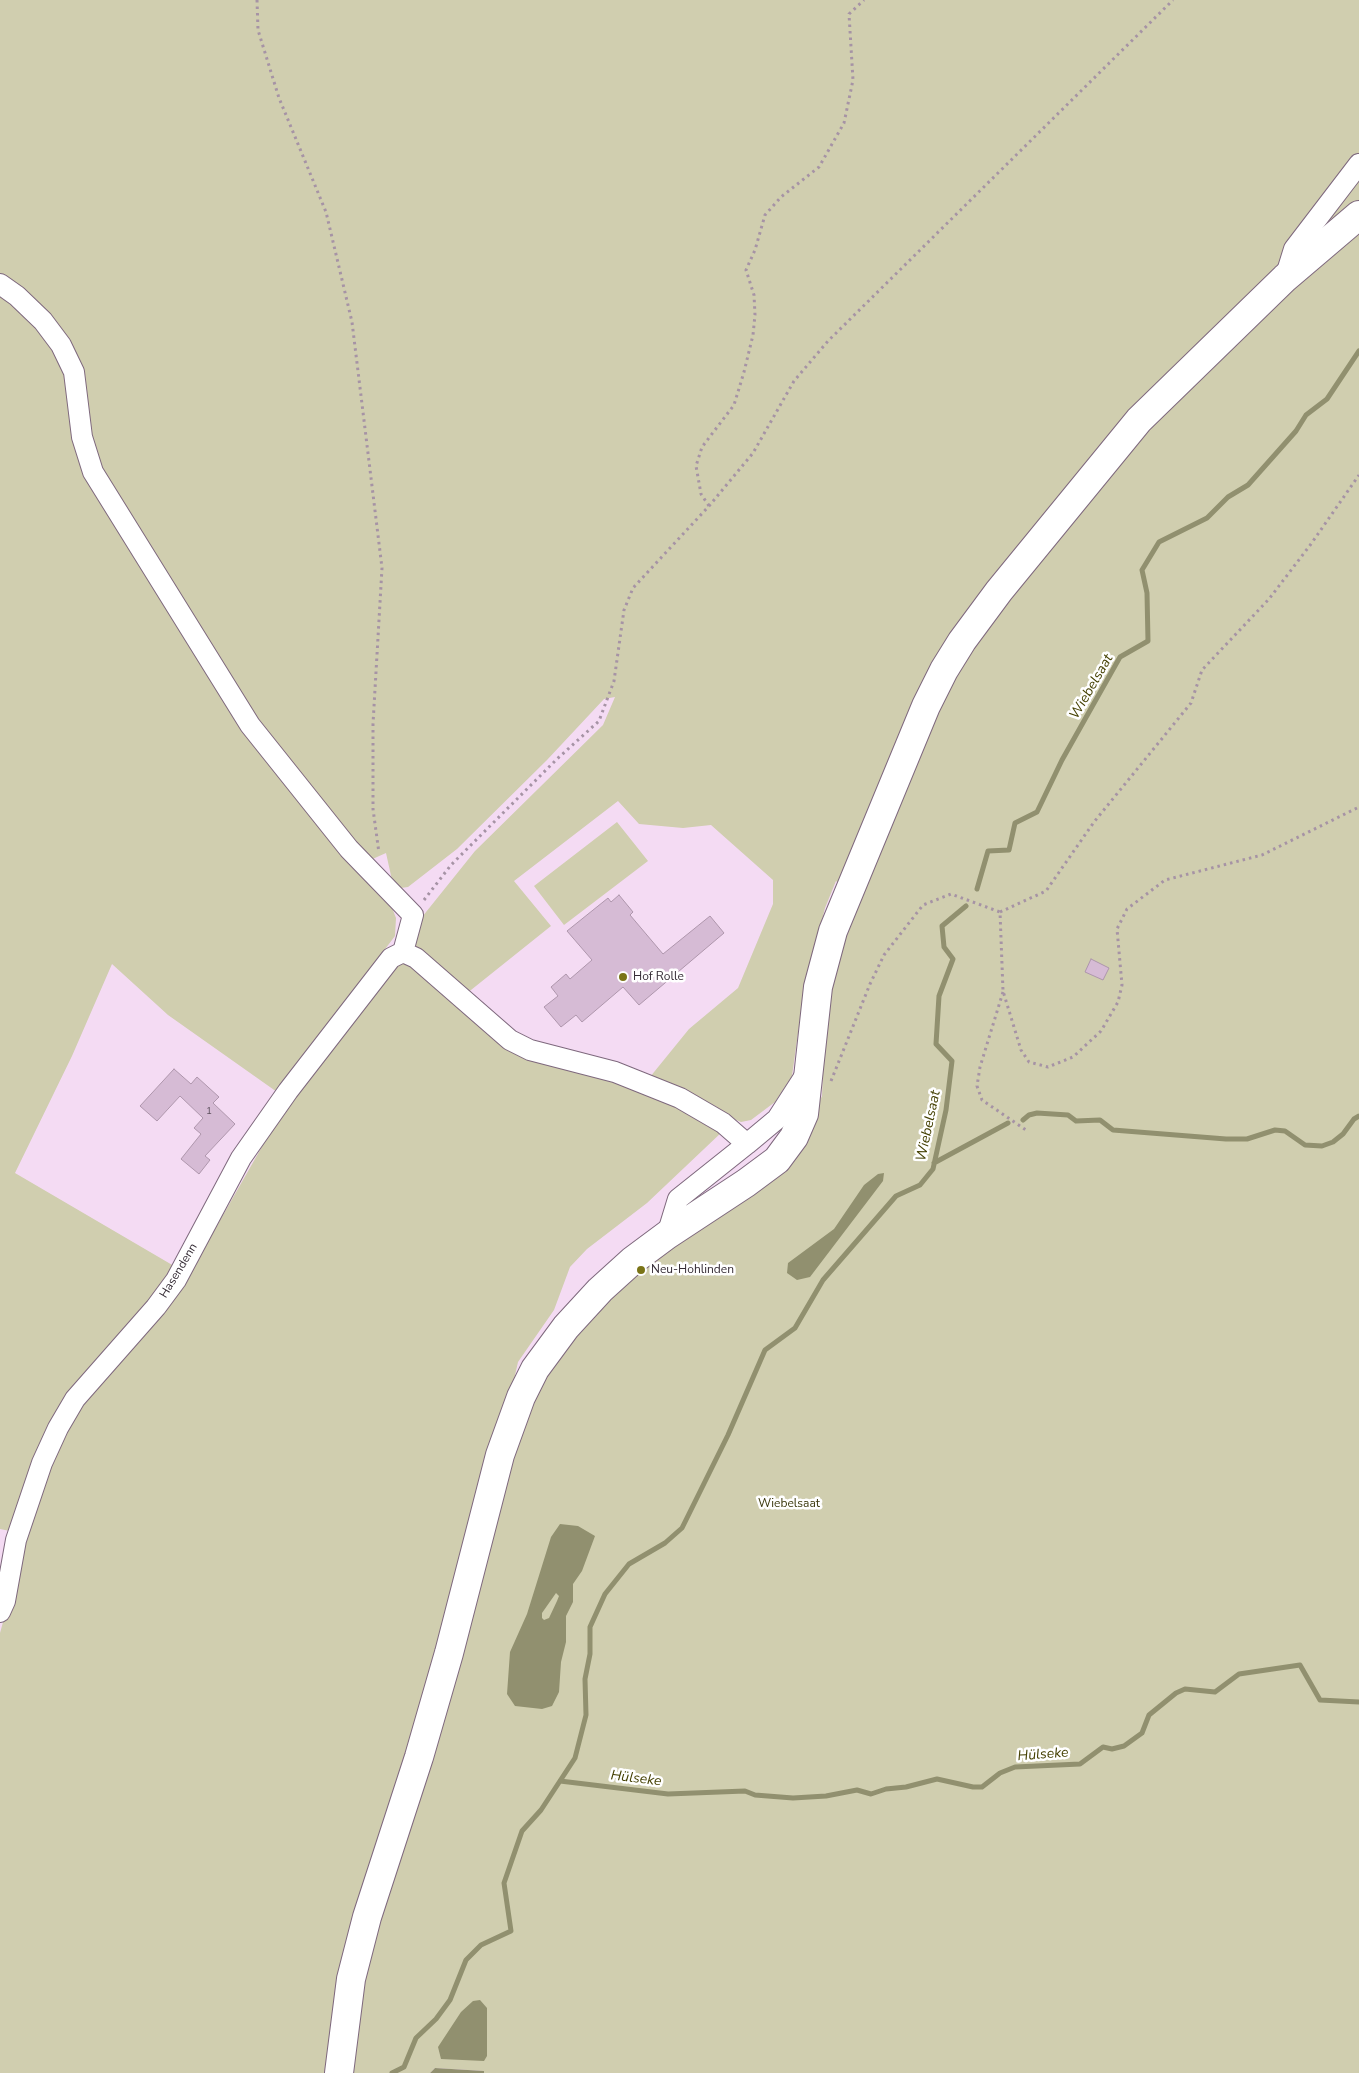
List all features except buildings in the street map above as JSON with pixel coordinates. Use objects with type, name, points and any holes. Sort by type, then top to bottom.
[{"type":"main road","points":[[339,2073],[351,1979],[367,1917],[419,1757],[449,1654],[500,1455],[521,1397],[536,1369],[566,1328],[600,1290],[632,1261],[777,1160],[794,1137],[804,1114],[818,988],[833,932],[926,706],[944,670],[962,641],[999,591],[1139,420],[1285,278],[1359,215]]},
{"type":"street","points":[[1285,278],[1294,249],[1359,164]]},
{"type":"street","points":[[0,284],[17,296],[43,321],[62,346],[74,372],[82,436],[93,472],[250,725],[349,849],[413,915],[403,952],[416,958],[510,1040],[530,1050],[615,1072],[680,1098],[723,1123],[747,1144]]},
{"type":"street","name":"Hasendenn","points":[[0,1612],[5,1601],[8,1537],[58,1428],[75,1399],[156,1307],[176,1280],[241,1158],[288,1091],[390,958],[403,952]]},
{"type":"street","points":[[666,1236],[678,1198],[777,1119],[808,1082]]},
{"type":"path","points":[[257,0],[258,30],[279,98],[326,212],[352,322],[382,568],[373,743],[373,809],[376,846],[379,855]]},
{"type":"path","points":[[709,506],[701,494],[696,466],[702,447],[734,405],[744,372],[753,335],[755,315],[754,294],[746,270],[756,250],[765,215],[781,197],[819,167],[844,123],[853,80],[849,14],[864,0]]},
{"type":"path","points":[[413,915],[452,865],[557,759],[599,721],[614,681],[624,610],[633,588],[709,506],[753,454],[794,381],[828,341],[1173,0]]},
{"type":"path","points":[[808,1082],[827,1090],[870,984],[884,955],[924,905],[952,894],[1000,912],[1046,891],[1094,822],[1191,703],[1202,670],[1269,599],[1311,544],[1359,475]]},
{"type":"path","points":[[1000,912],[1003,991],[1021,1050],[1029,1062],[1048,1067],[1073,1058],[1101,1031],[1118,1002],[1122,985],[1117,929],[1127,909],[1165,880],[1262,855],[1359,807]]},
{"type":"path","points":[[1003,991],[980,1068],[977,1086],[982,1100],[1026,1130]]},
{"type":"green space","points":[[0,0],[1359,0],[1359,2073],[484,2073],[484,2071],[435,2068],[430,2073],[346,2073],[357,1977],[432,1736],[512,1467],[513,1443],[534,1383],[614,1286],[806,1130],[822,1096],[825,1019],[833,968],[857,899],[836,881],[825,908],[803,998],[792,1076],[775,1102],[751,1120],[741,1122],[715,1106],[650,1077],[689,1029],[738,988],[773,904],[773,880],[711,825],[683,828],[639,824],[618,801],[514,881],[551,926],[466,994],[413,943],[418,922],[475,851],[603,725],[615,697],[604,699],[547,760],[457,849],[408,887],[401,888],[392,880],[386,853],[359,865],[387,895],[396,918],[395,936],[277,1092],[168,1015],[112,964],[72,1056],[15,1173],[174,1266],[130,1327],[72,1393],[15,1532],[0,1529]]},
{"type":"green space","points":[[617,822],[648,861],[564,925],[534,886]]},
{"type":"green space","points":[[404,960],[507,1047],[621,1079],[723,1131],[647,1203],[587,1249],[570,1267],[554,1310],[518,1362],[499,1447],[331,2073],[0,2073],[0,1633],[47,1463],[81,1402],[182,1287],[292,1094],[389,969]]},
{"type":"shaded area","points":[[884,1173],[883,1181],[810,1277],[797,1280],[787,1273],[788,1263],[834,1229],[864,1185],[878,1174]]},
{"type":"shaded area","points":[[560,1524],[578,1526],[595,1536],[582,1571],[573,1584],[573,1602],[566,1616],[566,1642],[561,1662],[559,1692],[552,1706],[542,1709],[515,1706],[507,1694],[510,1652],[527,1614],[551,1537]],"holes":[[[556,1593],[559,1596],[549,1618],[544,1620],[542,1613]]]},
{"type":"shaded area","points":[[480,2000],[487,2008],[487,2056],[484,2061],[441,2059],[438,2047],[461,2012],[473,2001]]},
{"type":"shaded area","points":[[435,2068],[484,2071],[484,2073],[430,2073]]},
{"type":"waterway","name":"Wiebelsaat","points":[[977,889],[988,851],[1009,850],[1015,823],[1037,812],[1062,760],[1120,657],[1148,641],[1147,593],[1142,570],[1159,542],[1207,518],[1228,497],[1248,485],[1296,431],[1306,415],[1327,399],[1359,351]]},
{"type":"waterway","name":"Wiebelsaat","points":[[392,2073],[404,2067],[416,2038],[436,2019],[450,2000],[466,1960],[481,1945],[511,1931],[504,1883],[522,1831],[541,1810],[575,1758],[586,1715],[585,1679],[590,1654],[590,1627],[605,1594],[629,1564],[665,1543],[682,1528],[728,1435],[765,1350],[795,1328],[823,1280],[896,1196],[920,1185],[933,1169],[946,1110],[952,1061],[936,1044],[939,996],[953,959],[944,947],[942,926],[966,906]]},
{"type":"waterway","points":[[1023,1120],[1029,1115],[1037,1113],[1068,1115],[1076,1121],[1100,1120],[1113,1130],[1226,1139],[1247,1139],[1275,1130],[1285,1131],[1305,1145],[1322,1146],[1333,1142],[1343,1134],[1354,1119],[1359,1116]]},
{"type":"waterway","points":[[934,1163],[1008,1123]]},
{"type":"waterway","name":"Hülseke","points":[[560,1781],[668,1794],[745,1791],[755,1795],[793,1798],[826,1796],[857,1790],[871,1794],[886,1789],[906,1787],[937,1779],[973,1787],[982,1787],[1000,1773],[1015,1767],[1080,1764],[1103,1747],[1112,1749],[1124,1746],[1142,1733],[1149,1715],[1176,1693],[1185,1689],[1215,1692],[1239,1674],[1300,1665],[1320,1700],[1359,1702]]},
{"type":"place","name":"Hof Rolle","points":[[623,977]]},
{"type":"place","name":"Neu-Hohlinden","points":[[641,1270]]}]
